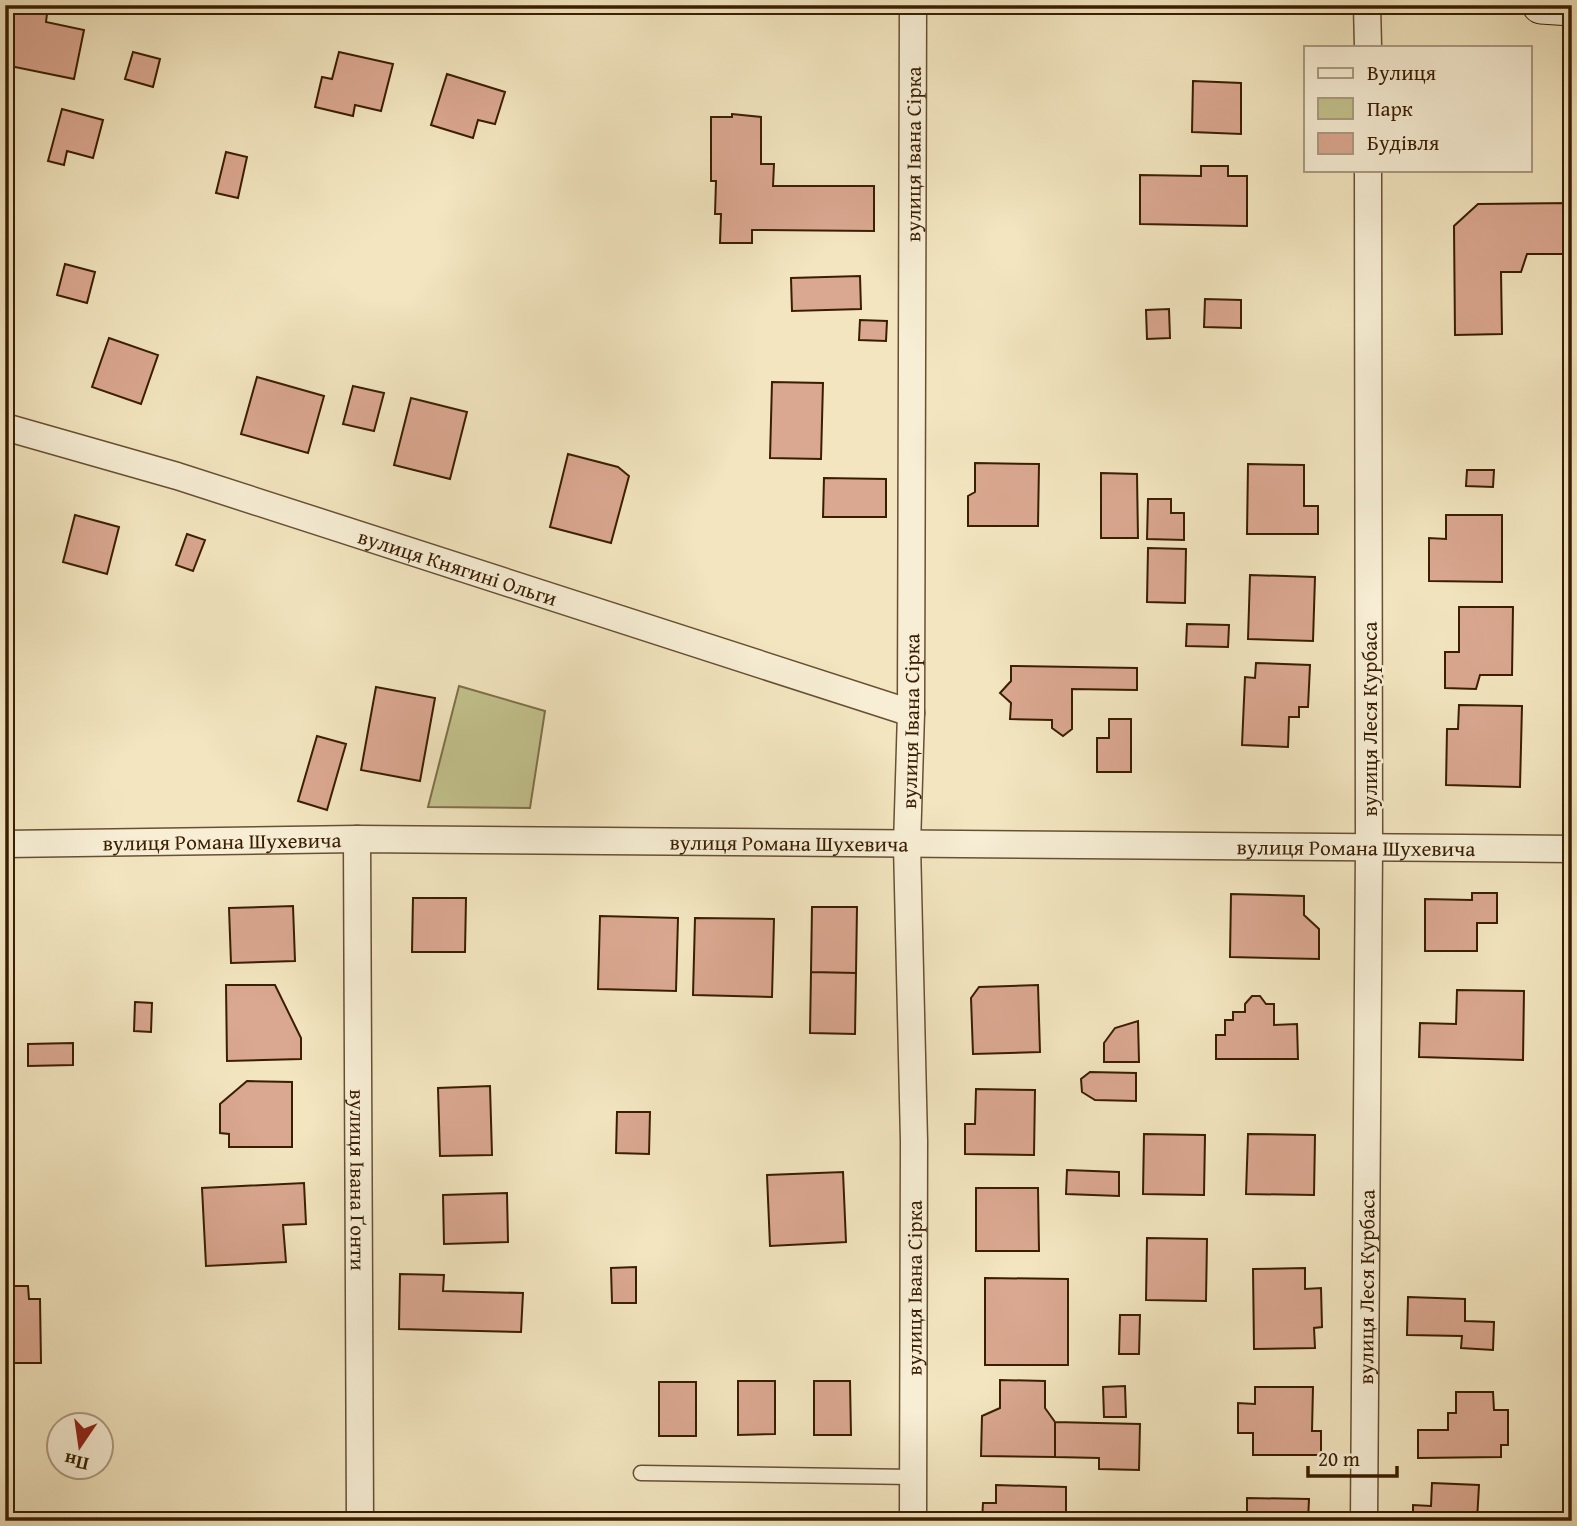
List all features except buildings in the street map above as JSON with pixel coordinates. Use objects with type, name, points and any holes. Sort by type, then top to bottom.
[{"type":"street","name":"вулиця Івана Сірка","points":[[913,5],[911,713],[907,845],[914,1141],[913,1521]]},
{"type":"street","points":[[1367,5],[1368,46]]},
{"type":"street","points":[[1541,5],[1572,7]]},
{"type":"street","name":"вулиця Леся Курбаса","points":[[1364,1521],[1369,849],[1368,172]]},
{"type":"street","name":"вулиця Княгині Ольги","points":[[5,427],[177,476],[911,713]]},
{"type":"street","name":"вулиця Романа Шухевича","points":[[5,844],[357,839],[1572,849]]},
{"type":"street","name":"вулиця Івана Ґонти","points":[[357,839],[360,1521]]},
{"type":"lane","points":[[641,1473],[913,1477]]},
{"type":"green space","points":[[459,686],[545,711],[530,808],[428,807]]}]
